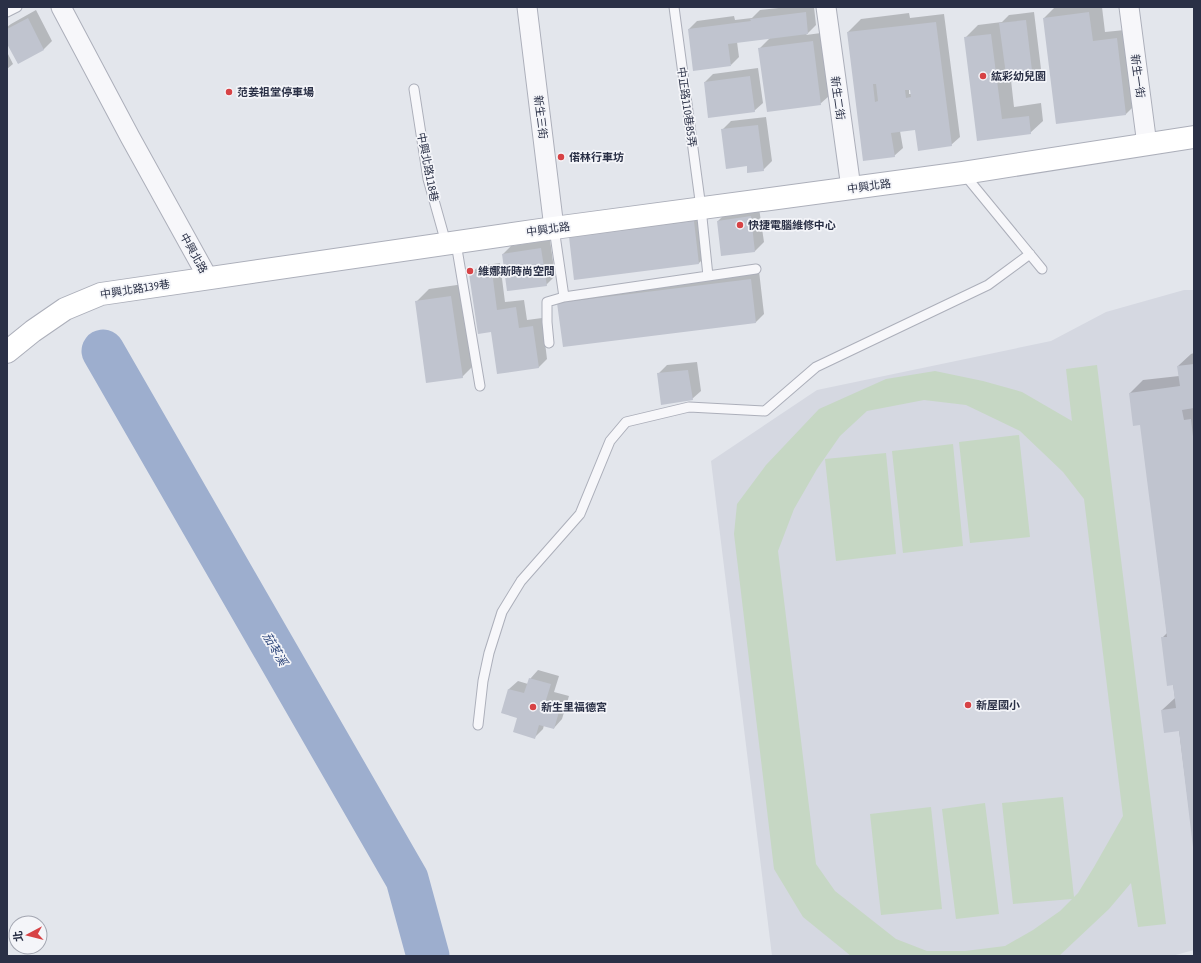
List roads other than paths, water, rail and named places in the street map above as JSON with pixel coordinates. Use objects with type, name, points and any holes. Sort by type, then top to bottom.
[{"type":"street","name":"中興北路","points":[[61,7],[130,138],[208,278],[554,228],[963,173],[1194,137]]},
{"type":"street","name":"新生三街","points":[[527,7],[554,228]]},
{"type":"street","name":"新生二街","points":[[826,7],[851,188]]},
{"type":"street","name":"新生一街","points":[[1129,7],[1147,145]]},
{"type":"street","name":"中興北路139巷","points":[[7,352],[33,331],[65,309],[101,294],[208,278]]},
{"type":"lane","points":[[7,12],[17,7]]},
{"type":"lane","name":"中正路110巷85弄","points":[[674,7],[701,208],[708,276]]},
{"type":"lane","name":"中興北路118巷","points":[[414,89],[428,179],[451,243],[480,386]]},
{"type":"lane","points":[[963,173],[1042,269]]},
{"type":"lane","points":[[554,228],[564,297]]},
{"type":"lane","points":[[478,725],[483,681],[489,653],[502,612],[522,581],[580,514],[610,442],[626,422],[689,407],[764,411],[816,367],[988,285],[1030,254]]},
{"type":"lane","points":[[549,343],[547,302],[564,297],[756,269]]},
{"type":"waterway","name":"茄苳溪","points":[[103,351],[407,879],[428,956]]},
{"type":"place","name":"紘彩幼兒園","points":[[983,76]]},
{"type":"place","name":"范姜祖堂停車場","points":[[229,92]]},
{"type":"place","name":"偌林行車坊","points":[[561,157]]},
{"type":"place","name":"快捷電腦維修中心","points":[[740,225]]},
{"type":"place","name":"維娜斯時尚空間","points":[[470,271]]},
{"type":"place","name":"新屋國小","points":[[968,705]]},
{"type":"place","name":"新生里福德宮","points":[[533,707]]}]
